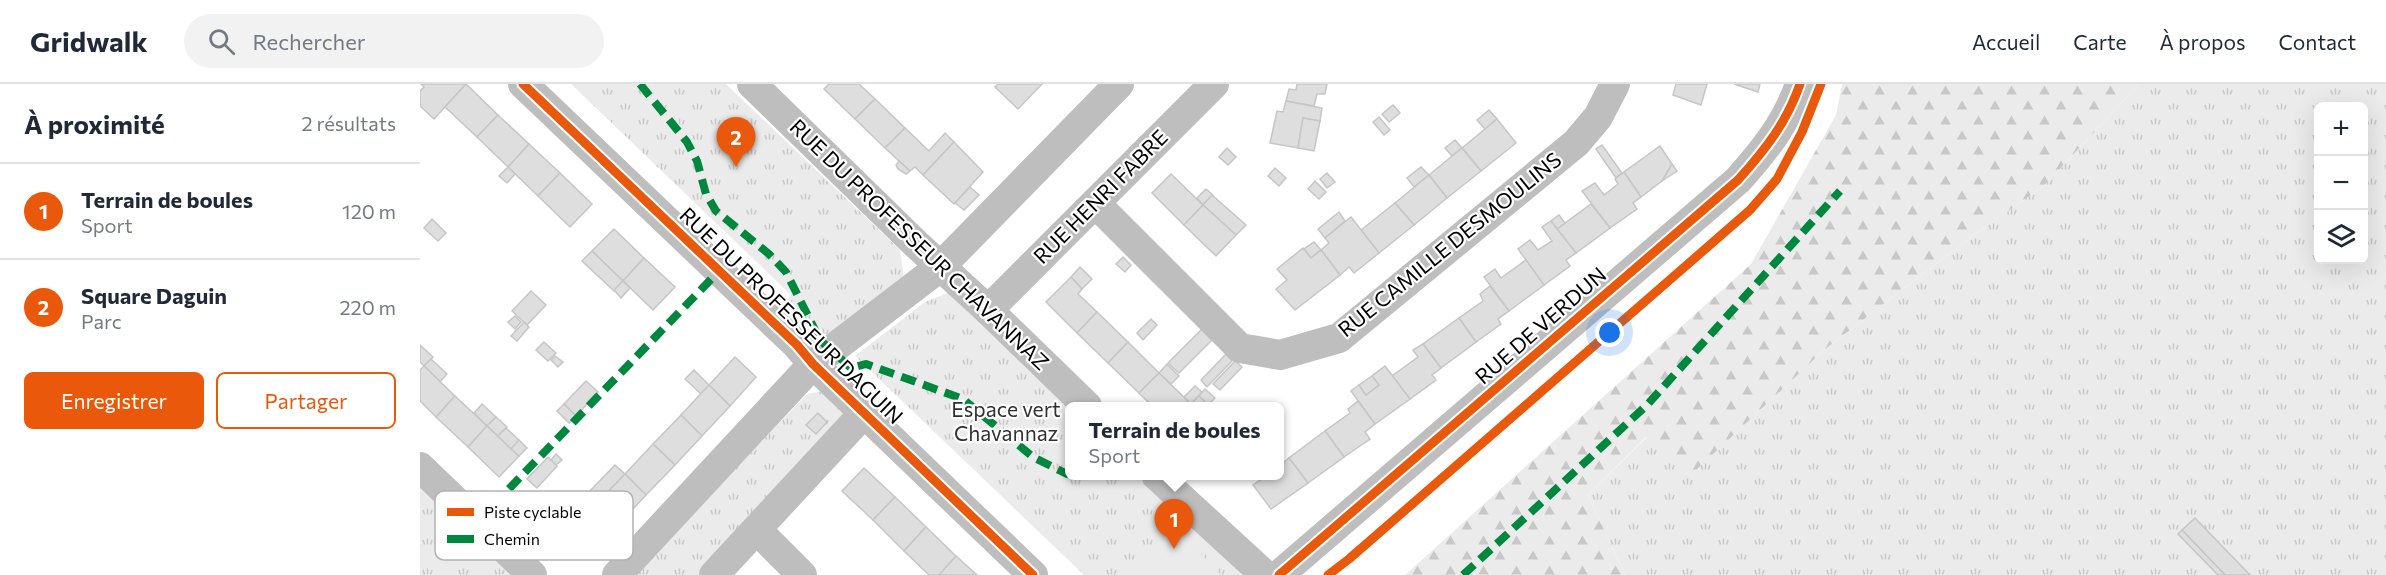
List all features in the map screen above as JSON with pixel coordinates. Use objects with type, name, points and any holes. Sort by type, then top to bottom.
[{"type":"street","name":"RUE DU PROFESSEUR DAGUIN","points":[[523,84],[797,345],[813,364],[1033,575]]},
{"type":"street","name":"RUE DU PROFESSEUR CHAVANNAZ","points":[[752,84],[1083,402]]},
{"type":"street","points":[[633,558],[813,364],[940,267],[1119,84]]},
{"type":"street","name":"RUE HENRI FABRE","points":[[988,310],[1214,84]]},
{"type":"street","name":"RUE CAMILLE DESMOULINS","points":[[1096,204],[1240,348],[1280,355],[1339,338],[1576,143],[1598,117],[1615,84]]},
{"type":"street","name":"RUE DE VERDUN","points":[[1279,575],[1738,180],[1766,150],[1786,118],[1800,84]]},
{"type":"street","points":[[714,575],[864,413]]},
{"type":"street","points":[[420,467],[445,491]]},
{"type":"street","points":[[1161,480],[1265,575]]},
{"type":"street","points":[[757,530],[802,575]]},
{"type":"street","points":[[516,560],[532,575]]},
{"type":"street","points":[[617,575],[631,560]]},
{"type":"green space","points":[[571,84],[726,84],[900,250],[904,278],[830,333],[814,336],[802,331],[781,309],[791,295]]},
{"type":"green space","points":[[1842,84],[2139,84],[2044,186],[1967,240],[1824,350],[1693,473],[1646,437],[1588,495],[1625,575],[1405,575],[1751,264],[1836,115]]},
{"type":"green space","points":[[2139,84],[2386,84],[2386,575],[1625,575],[1588,495],[1647,437],[1693,472],[1824,350],[1967,240],[2044,186]]},
{"type":"green space","name":"Espace vert Chavannaz","points":[[950,292],[1065,402],[1065,480],[1149,480],[1246,575],[1084,575],[855,356],[925,302]]},
{"type":"green space","points":[[823,391],[844,414],[701,575],[634,575],[807,394]]},
{"type":"green space","points":[[420,467],[445,491],[435,491],[435,560],[516,560],[532,575],[420,575]]},
{"type":"green space","points":[[1176,527],[1220,574],[1133,575],[1129,571]]},
{"type":"building","points":[[421,84],[466,84],[434,119],[420,106],[420,91],[424,87]]},
{"type":"building","points":[[466,84],[498,115],[477,137],[445,107]]},
{"type":"building","points":[[829,84],[859,84],[875,99],[855,119],[824,89]]},
{"type":"building","points":[[998,84],[1042,84],[1018,109],[995,87]]},
{"type":"building","points":[[1297,84],[1327,84],[1325,94],[1317,94],[1314,106],[1286,101],[1289,89],[1296,90]]},
{"type":"building","points":[[1676,84],[1707,84],[1701,105],[1673,95]]},
{"type":"building","points":[[1734,84],[1760,84],[1758,92]]},
{"type":"building","points":[[875,99],[905,128],[885,148],[855,119]]},
{"type":"building","points":[[1286,101],[1322,108],[1320,121],[1303,118],[1298,148],[1270,143],[1277,111],[1283,112]]},
{"type":"building","points":[[1393,105],[1400,113],[1389,122],[1382,114]]},
{"type":"building","points":[[1489,110],[1497,119],[1485,129],[1477,120]]},
{"type":"building","points":[[498,115],[529,144],[508,167],[477,137]]},
{"type":"building","points":[[1379,117],[1390,130],[1384,135],[1373,122]]},
{"type":"building","points":[[1303,118],[1320,121],[1314,151],[1298,148]]},
{"type":"building","points":[[1497,119],[1516,143],[1481,171],[1462,148]]},
{"type":"building","points":[[905,128],[929,151],[945,133],[954,142],[923,175],[915,167],[910,171],[885,148]]},
{"type":"building","points":[[1455,140],[1462,148],[1452,156],[1445,148]]},
{"type":"building","points":[[954,142],[983,172],[954,204],[923,175]]},
{"type":"building","points":[[529,144],[560,173],[538,196],[508,167]]},
{"type":"building","points":[[1602,145],[1622,173],[1616,178],[1596,149]]},
{"type":"building","points":[[1660,146],[1672,164],[1662,181],[1641,197],[1624,172]]},
{"type":"building","points":[[1227,148],[1236,157],[1228,165],[1219,157]]},
{"type":"building","points":[[1462,148],[1481,171],[1447,198],[1429,175]]},
{"type":"building","points":[[899,161],[910,171],[906,174],[898,169],[896,165]]},
{"type":"building","points":[[1672,164],[1677,171],[1662,181],[1668,171]]},
{"type":"building","points":[[508,167],[515,174],[507,183],[499,176]]},
{"type":"building","points":[[1421,167],[1429,175],[1414,187],[1407,178]]},
{"type":"building","points":[[1275,168],[1286,178],[1279,186],[1268,176]]},
{"type":"building","points":[[1624,172],[1641,197],[1633,203],[1637,209],[1610,228],[1582,191],[1595,183],[1604,195],[1618,184],[1615,179]]},
{"type":"building","points":[[560,173],[592,204],[570,227],[538,196]]},
{"type":"building","points":[[1327,173],[1335,182],[1327,188],[1320,179]]},
{"type":"building","points":[[1171,174],[1203,205],[1184,225],[1152,193]]},
{"type":"building","points":[[1429,175],[1447,198],[1414,225],[1395,203]]},
{"type":"building","points":[[1315,181],[1326,192],[1319,199],[1308,189]]},
{"type":"building","points":[[970,187],[979,195],[964,210],[955,203]]},
{"type":"building","points":[[1206,189],[1213,195],[1203,205],[1197,198]]},
{"type":"building","points":[[1212,195],[1246,225],[1236,235],[1203,205]]},
{"type":"building","points":[[1395,203],[1414,225],[1379,253],[1361,230]]},
{"type":"building","points":[[1591,204],[1610,228],[1576,253],[1557,229]]},
{"type":"building","points":[[1203,205],[1236,235],[1216,256],[1184,225]]},
{"type":"building","points":[[1339,212],[1345,221],[1325,238],[1318,229]]},
{"type":"building","points":[[1559,215],[1565,223],[1557,229],[1551,221]]},
{"type":"building","points":[[1351,217],[1379,253],[1354,273],[1349,267],[1340,275],[1321,250],[1329,243],[1325,238]]},
{"type":"building","points":[[432,219],[446,233],[438,241],[424,228]]},
{"type":"building","points":[[1551,221],[1576,253],[1566,260],[1570,266],[1544,285],[1518,249],[1530,240],[1538,250],[1552,241],[1542,227]]},
{"type":"building","points":[[614,229],[644,258],[623,281],[592,251]]},
{"type":"building","points":[[1314,242],[1321,250],[1311,258],[1304,249]]},
{"type":"building","points":[[1303,248],[1311,258],[1321,250],[1340,275],[1295,310],[1276,289],[1287,280],[1277,269]]},
{"type":"building","points":[[592,251],[623,281],[614,291],[582,261]]},
{"type":"building","points":[[1123,257],[1131,265],[1125,272],[1116,264]]},
{"type":"building","points":[[644,258],[675,287],[653,310],[623,281]]},
{"type":"building","points":[[1526,260],[1544,285],[1509,311],[1484,277],[1495,269],[1501,278]]},
{"type":"building","points":[[1080,267],[1092,279],[1082,289],[1071,277]]},
{"type":"building","points":[[1071,277],[1082,289],[1078,294],[1097,312],[1077,333],[1046,302]]},
{"type":"building","points":[[623,281],[630,288],[621,298],[614,290]]},
{"type":"building","points":[[1490,286],[1509,311],[1498,319],[1501,324],[1476,342],[1459,318],[1483,301],[1480,294]]},
{"type":"building","points":[[531,291],[546,305],[527,325],[512,311]]},
{"type":"building","points":[[1097,312],[1128,342],[1108,363],[1077,333]]},
{"type":"building","points":[[515,316],[521,322],[515,329],[508,322]]},
{"type":"building","points":[[1459,318],[1476,342],[1441,368],[1423,344]]},
{"type":"building","points":[[1151,319],[1157,325],[1143,340],[1137,333]]},
{"type":"building","points":[[524,322],[529,327],[517,341],[511,336]]},
{"type":"building","points":[[1202,329],[1213,339],[1179,373],[1168,363]]},
{"type":"building","points":[[544,342],[556,353],[548,361],[536,350]]},
{"type":"building","points":[[1128,342],[1159,373],[1139,393],[1108,363]]},
{"type":"building","points":[[1423,344],[1441,368],[1432,375],[1436,380],[1410,399],[1392,376],[1418,357],[1413,350]]},
{"type":"building","points":[[420,345],[433,357],[424,366],[420,362]]},
{"type":"building","points":[[1226,354],[1232,361],[1207,387],[1201,380]]},
{"type":"building","points":[[555,356],[563,362],[558,367],[551,360]]},
{"type":"building","points":[[735,357],[756,377],[730,406],[709,385]]},
{"type":"building","points":[[431,359],[447,374],[440,382],[424,366]]},
{"type":"building","points":[[1235,361],[1242,367],[1220,390],[1213,384]]},
{"type":"building","points":[[1167,364],[1179,376],[1171,384],[1159,373]]},
{"type":"building","points":[[424,366],[455,396],[436,417],[420,401],[420,370]]},
{"type":"building","points":[[1385,366],[1410,399],[1375,424],[1351,391],[1359,385],[1366,395],[1379,385],[1372,376]]},
{"type":"building","points":[[694,370],[709,385],[701,394],[685,379]]},
{"type":"building","points":[[1159,373],[1189,402],[1148,402],[1139,393]]},
{"type":"building","points":[[1372,376],[1379,385],[1366,395],[1359,385]]},
{"type":"building","points":[[586,381],[598,392],[576,416],[564,404]]},
{"type":"building","points":[[709,385],[730,406],[702,436],[681,415]]},
{"type":"building","points":[[1195,386],[1202,392],[1193,402],[1189,402],[1184,397]]},
{"type":"building","points":[[1205,389],[1215,398],[1211,402],[1205,402],[1199,396]]},
{"type":"building","points":[[455,396],[487,426],[468,447],[436,417]]},
{"type":"building","points":[[1199,396],[1205,402],[1193,402]]},
{"type":"building","points":[[1358,401],[1375,424],[1365,432],[1370,439],[1344,457],[1325,431],[1350,413],[1348,409]]},
{"type":"building","points":[[482,404],[496,417],[487,426],[474,413]]},
{"type":"building","points":[[564,404],[576,416],[569,423],[557,411]]},
{"type":"building","points":[[818,413],[827,422],[816,434],[806,425]]},
{"type":"building","points":[[681,415],[702,436],[675,465],[653,444]]},
{"type":"building","points":[[496,417],[507,427],[498,436],[487,426]]},
{"type":"building","points":[[487,426],[519,456],[499,477],[468,447]]},
{"type":"building","points":[[506,428],[519,440],[511,449],[498,436]]},
{"type":"building","points":[[1325,431],[1344,457],[1308,483],[1289,458]]},
{"type":"building","points":[[519,440],[527,448],[519,456],[511,449]]},
{"type":"building","points":[[653,444],[675,465],[646,495],[625,474]]},
{"type":"building","points":[[556,454],[562,460],[556,465],[551,460]]},
{"type":"building","points":[[548,457],[557,466],[537,488],[527,479]]},
{"type":"building","points":[[1289,458],[1308,483],[1271,509],[1253,485],[1260,480],[1284,480],[1284,462]]},
{"type":"building","points":[[615,465],[625,474],[609,491],[590,491]]},
{"type":"building","points":[[864,468],[895,497],[873,520],[842,491]]},
{"type":"building","points":[[625,474],[646,495],[633,509],[633,491],[609,491]]},
{"type":"building","points":[[895,497],[926,527],[904,551],[873,520]]},
{"type":"building","points":[[2195,518],[2250,575],[2225,575],[2182,530]]},
{"type":"building","points":[[926,527],[956,556],[939,575],[929,575],[904,551]]},
{"type":"building","points":[[2182,530],[2225,575],[2218,575],[2178,534]]},
{"type":"building","points":[[956,556],[977,575],[939,575]]},
{"type":"marked path","points":[[640,84],[687,142],[697,161],[706,194],[716,211],[769,254],[786,272],[820,340],[851,368],[866,364],[963,399],[1033,457],[1065,473]]},
{"type":"marked path","points":[[1463,575],[1647,405],[1840,191]]},
{"type":"marked path","points":[[507,491],[719,271]]},
{"type":"cycle path","points":[[523,84],[797,345],[813,364],[1033,575]]},
{"type":"cycle path","points":[[1279,575],[1738,180],[1774,135],[1789,111],[1800,84]]},
{"type":"cycle path","points":[[1328,575],[1750,210],[1777,179],[1802,132],[1821,84]]},
{"type":"place","name":"Square Daguin","points":[[736,167]]},
{"type":"place","name":"Terrain de boules","points":[[1174,549]]}]
